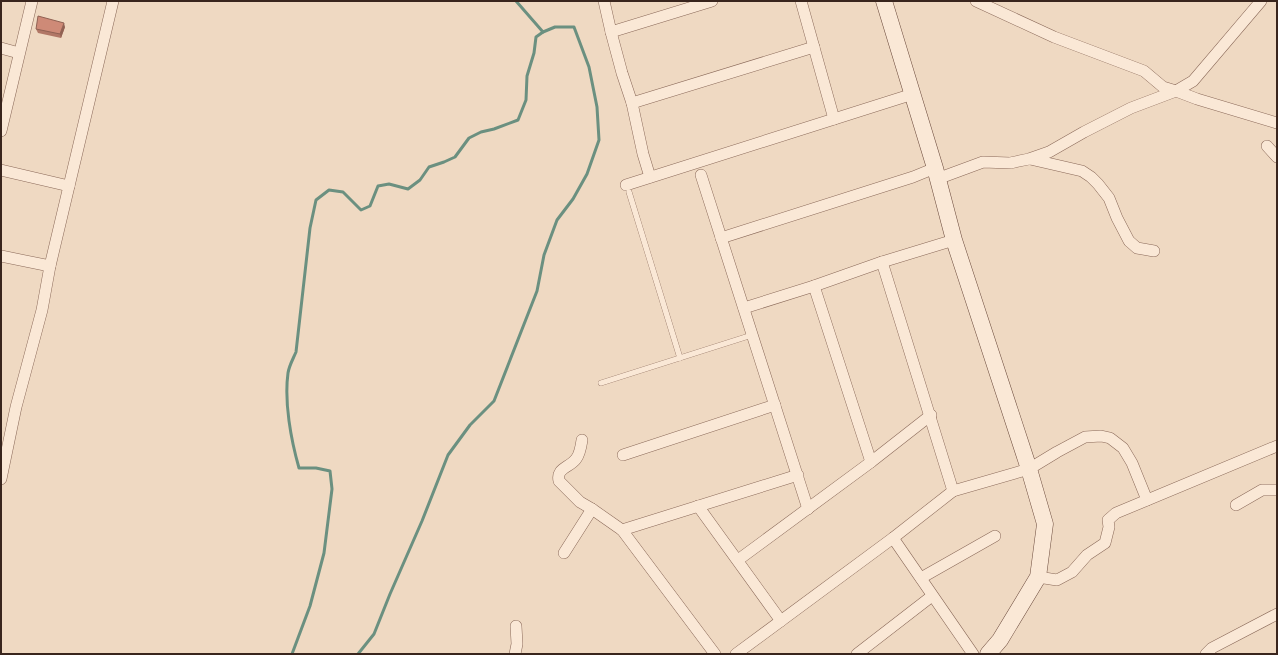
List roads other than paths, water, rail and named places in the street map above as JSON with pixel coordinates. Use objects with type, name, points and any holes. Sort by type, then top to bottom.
[{"type":"street","points":[[1,131],[32,1]]},
{"type":"street","points":[[1,475],[16,407],[42,310],[50,266],[113,1]]},
{"type":"street","points":[[604,1],[622,73],[632,103],[643,154],[650,177]]},
{"type":"street","points":[[611,32],[712,1]]},
{"type":"street","points":[[801,1],[834,119]]},
{"type":"street","points":[[884,1],[913,94],[954,240],[1029,469],[1045,524],[1038,577],[1000,640],[988,654]]},
{"type":"street","points":[[976,1],[1054,37],[1144,70],[1163,87],[1197,99],[1277,123]]},
{"type":"street","points":[[721,238],[913,177],[936,174],[983,162],[1010,163],[1029,159],[1049,152],[1131,108],[1176,91],[1193,81],[1261,1]]},
{"type":"street","points":[[632,103],[814,47]]},
{"type":"street","points":[[1,48],[19,53]]},
{"type":"street","points":[[628,188],[650,177],[913,94]]},
{"type":"street","points":[[1267,146],[1277,157]]},
{"type":"street","points":[[1029,159],[1082,171],[1091,177],[1109,198],[1129,241],[1138,248],[1154,251]]},
{"type":"street","points":[[1,170],[69,186]]},
{"type":"street","points":[[701,175],[808,509]]},
{"type":"street","points":[[744,308],[814,286],[882,262],[954,240]]},
{"type":"street","points":[[1,256],[50,266]]},
{"type":"street","points":[[882,262],[953,491]]},
{"type":"street","points":[[814,286],[871,462]]},
{"type":"street","points":[[623,455],[775,405]]},
{"type":"street","points":[[738,560],[931,416]]},
{"type":"street","points":[[736,654],[893,538],[953,491],[1029,469],[1085,437],[1101,436],[1110,438],[1123,448],[1128,454],[1141,482],[1147,500]]},
{"type":"street","points":[[582,440],[576,459],[560,470],[558,476],[559,481],[580,502],[622,530],[715,654]]},
{"type":"street","points":[[1038,577],[1057,580],[1072,572],[1087,555],[1105,543],[1109,527],[1108,520],[1112,516],[1277,446]]},
{"type":"street","points":[[622,530],[798,475]]},
{"type":"street","points":[[1236,505],[1262,490],[1277,490]]},
{"type":"street","points":[[698,506],[781,621]]},
{"type":"street","points":[[564,553],[592,509]]},
{"type":"street","points":[[921,578],[996,536]]},
{"type":"street","points":[[893,538],[973,654]]},
{"type":"street","points":[[857,654],[932,596]]},
{"type":"street","points":[[1206,654],[1212,648],[1277,614]]},
{"type":"street","points":[[515,654],[517,644],[516,626]]},
{"type":"lane","points":[[628,188],[680,358]]},
{"type":"lane","points":[[601,383],[753,335]]},
{"type":"waterway","points":[[358,654],[374,634],[448,455],[470,425],[494,401],[537,291],[544,255],[557,220],[573,199],[587,174],[599,140],[597,107],[589,67],[574,27],[555,27],[543,32],[516,1]]},
{"type":"waterway","points":[[292,654],[310,606],[324,553],[332,489],[330,471],[316,468],[299,468],[293,445],[287,396],[290,365],[296,352],[310,228],[316,200],[329,190],[343,192],[361,210],[370,206],[378,186],[389,184],[408,189],[420,180],[429,167],[455,157],[469,138],[481,132],[518,120],[526,100],[527,76],[534,53],[536,37],[543,32]]}]
